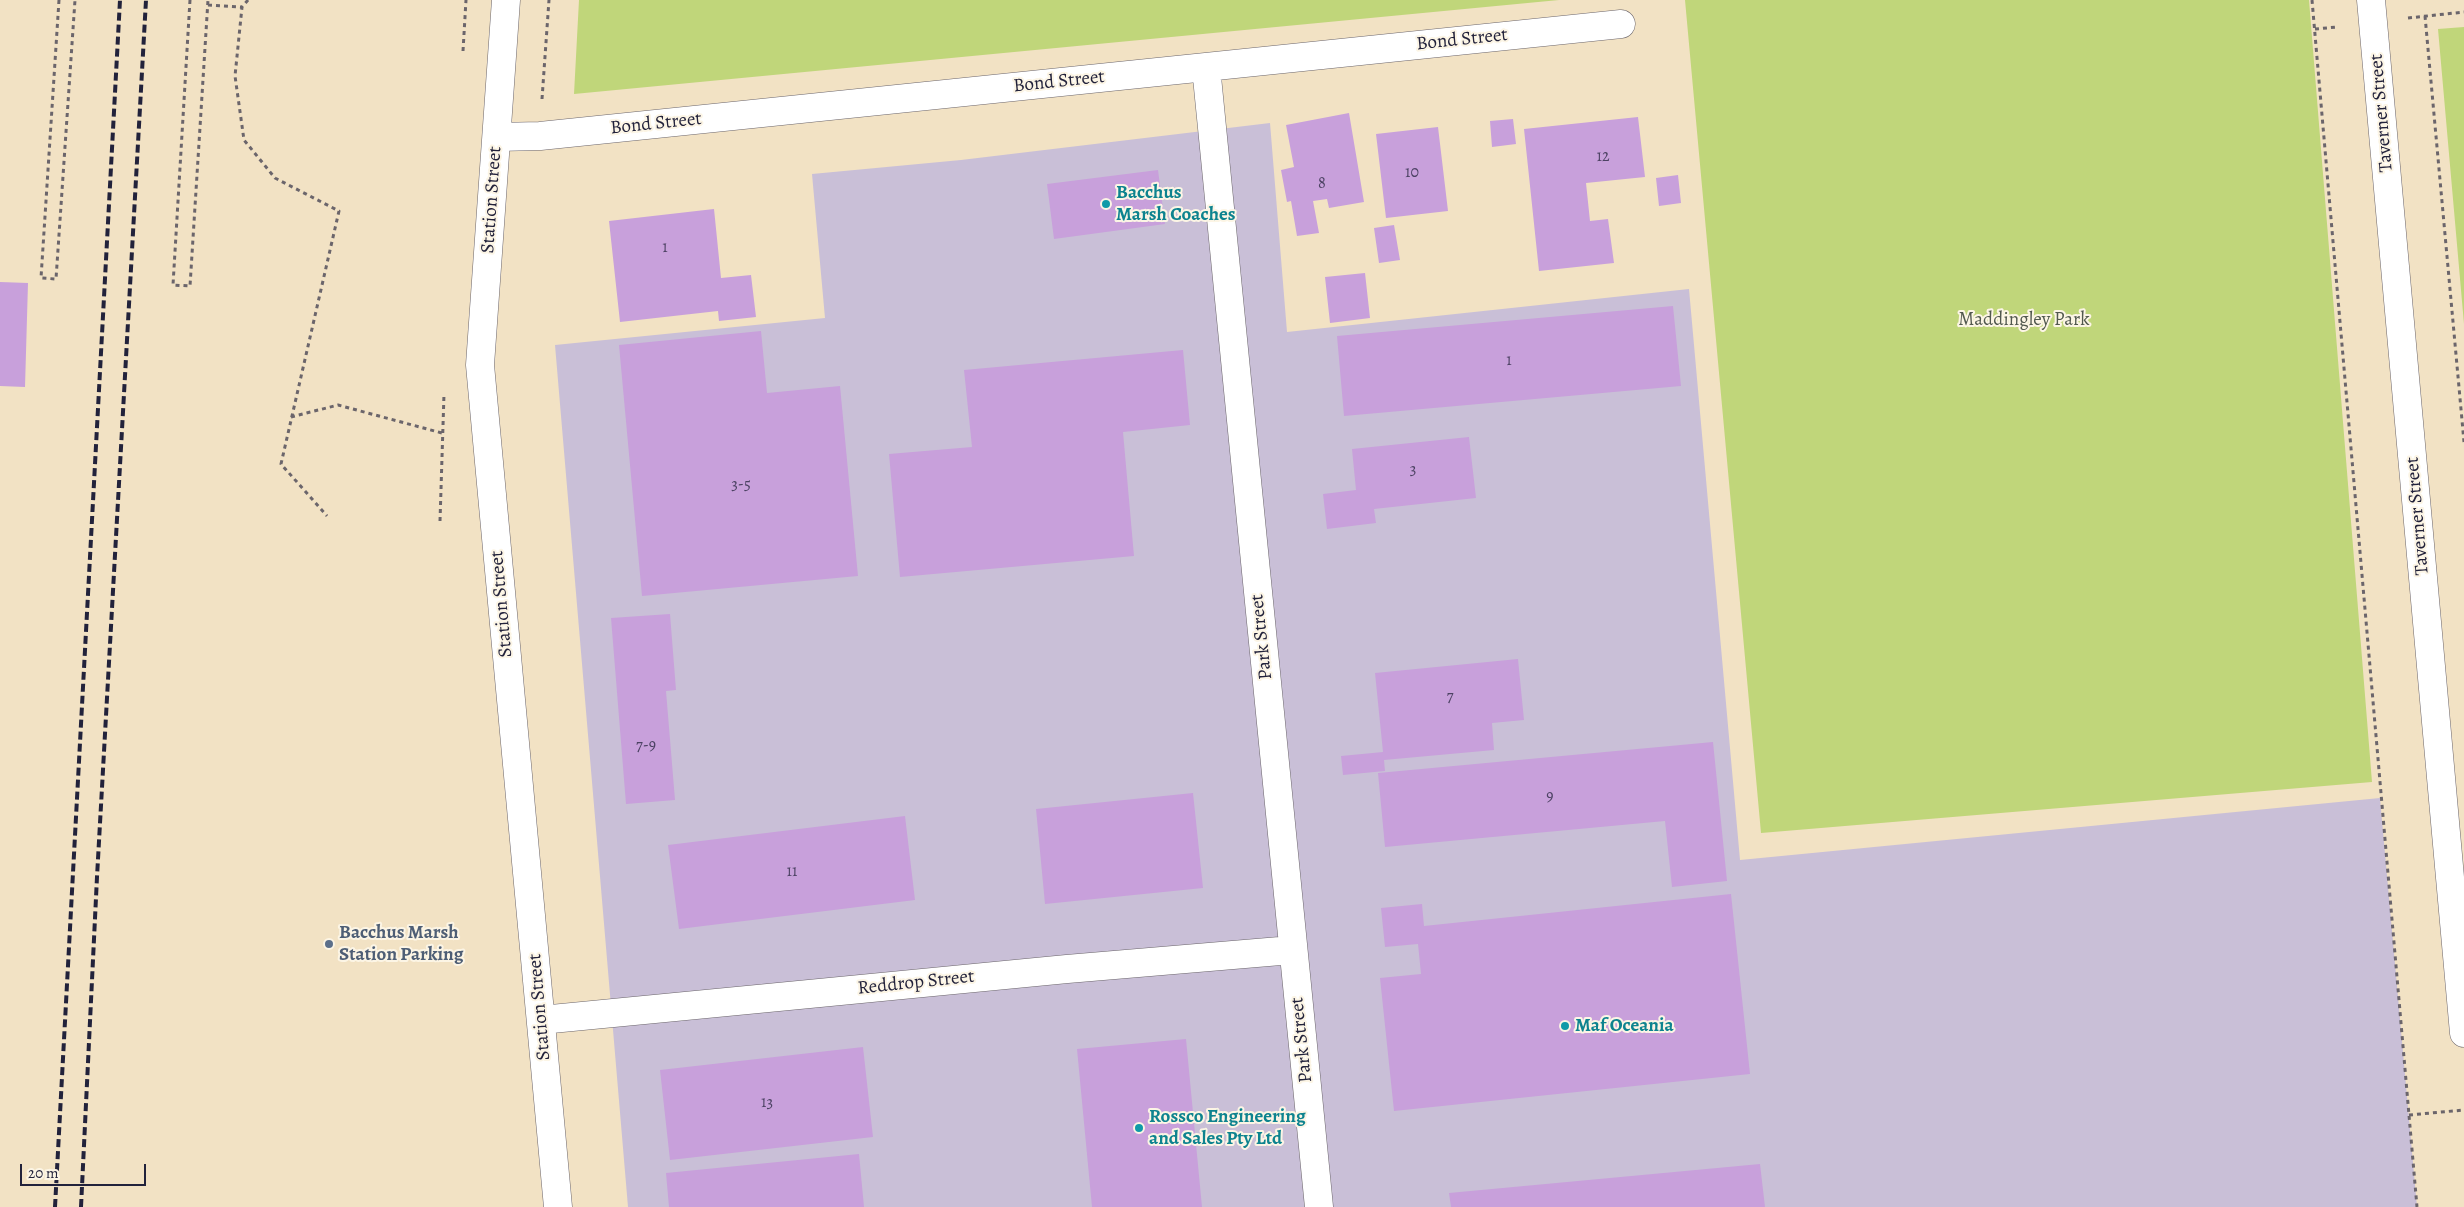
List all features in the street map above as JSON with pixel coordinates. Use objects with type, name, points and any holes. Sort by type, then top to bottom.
[{"type":"street","name":"Station Street","points":[[506,0],[480,365],[558,1207]]},
{"type":"street","name":"Taverner Street","points":[[2371,0],[2464,1033]]},
{"type":"street","name":"Bond Street","points":[[497,137],[540,136],[1621,24]]},
{"type":"street","name":"Park Street","points":[[1206,67],[1292,950],[1320,1207]]},
{"type":"street","name":"Reddrop Street","points":[[541,1020],[1057,970],[1292,950]]},
{"type":"path","points":[[59,0],[41,278],[56,278],[75,0]]},
{"type":"path","points":[[190,0],[174,285],[190,286],[208,0]]},
{"type":"path","points":[[248,0],[242,7],[235,76],[244,140],[275,178],[340,211],[281,464],[327,516]]},
{"type":"path","points":[[540,136],[549,0]]},
{"type":"path","points":[[2312,0],[2417,1207]]},
{"type":"path","points":[[208,5],[242,7]]},
{"type":"path","points":[[2425,16],[2464,442]]},
{"type":"path","points":[[292,417],[338,405],[442,434]]},
{"type":"path","points":[[2409,1115],[2464,1110]]},
{"type":"shaded area","points":[[1270,123],[1287,332],[1689,289],[1740,860],[2380,798],[2417,1207],[628,1207],[555,345],[825,318],[812,174],[961,160]]},
{"type":"green space","points":[[579,0],[1559,0],[574,94]]},
{"type":"green space","name":"Maddingley Park","points":[[1685,0],[2309,0],[2372,782],[1761,833]]},
{"type":"green space","points":[[2464,27],[2464,324],[2438,29]]},
{"type":"building","points":[[1349,113],[1364,202],[1329,208],[1327,199],[1313,201],[1319,233],[1297,236],[1291,201],[1287,202],[1281,170],[1294,167],[1286,125]]},
{"type":"building","points":[[1638,117],[1645,177],[1586,183],[1590,221],[1608,219],[1614,263],[1539,271],[1524,129]]},
{"type":"building","points":[[1513,119],[1516,144],[1492,147],[1490,121]]},
{"type":"building","points":[[1438,127],[1448,211],[1386,218],[1376,134]]},
{"type":"building","name":"Bacchus Marsh Coaches","points":[[1158,170],[1165,224],[1054,239],[1047,184]]},
{"type":"building","points":[[1678,175],[1681,203],[1659,206],[1656,178]]},
{"type":"building","points":[[714,209],[721,278],[751,275],[756,317],[719,321],[718,311],[620,322],[609,221]]},
{"type":"building","points":[[1394,225],[1400,260],[1379,263],[1374,228]]},
{"type":"building","points":[[1365,273],[1370,318],[1330,323],[1325,277]]},
{"type":"building","points":[[0,282],[28,283],[25,387],[0,386]]},
{"type":"building","points":[[1673,306],[1681,386],[1344,416],[1337,336]]},
{"type":"building","points":[[761,331],[767,393],[840,386],[858,576],[642,596],[619,345]]},
{"type":"building","points":[[1183,350],[1190,425],[1123,432],[1134,556],[900,577],[889,454],[972,447],[964,370]]},
{"type":"building","points":[[1469,437],[1476,498],[1374,509],[1376,523],[1327,529],[1323,494],[1356,490],[1352,449]]},
{"type":"building","points":[[670,614],[676,690],[666,691],[675,800],[626,804],[611,618]]},
{"type":"building","points":[[1518,659],[1524,720],[1492,723],[1494,750],[1384,760],[1385,771],[1343,775],[1341,756],[1383,752],[1375,673]]},
{"type":"building","points":[[1713,742],[1727,881],[1672,887],[1665,821],[1385,847],[1378,773]]},
{"type":"building","points":[[1193,793],[1203,888],[1045,904],[1036,809]]},
{"type":"building","points":[[905,816],[915,900],[679,929],[668,845]]},
{"type":"building","name":"Maf Oceania","points":[[1731,894],[1750,1074],[1394,1111],[1380,978],[1421,974],[1418,944],[1385,947],[1381,908],[1422,904],[1424,926]]},
{"type":"building","name":"Rossco Engineering and Sales Pty Ltd","points":[[1186,1039],[1202,1207],[1092,1207],[1077,1049]]},
{"type":"building","points":[[863,1047],[873,1137],[670,1160],[660,1070]]},
{"type":"building","points":[[859,1154],[864,1207],[669,1207],[666,1173]]},
{"type":"building","points":[[1760,1164],[1765,1207],[1451,1207],[1449,1193]]},
{"type":"railway","points":[[55,1207],[120,0]]},
{"type":"railway","points":[[81,1207],[97,877],[146,0]]},
{"type":"place","name":"Bacchus Marsh Coaches","points":[[1106,204]]},
{"type":"place","name":"Bacchus Marsh Station Parking","points":[[329,944]]},
{"type":"place","name":"Maf Oceania","points":[[1565,1026]]},
{"type":"place","name":"Rossco Engineering and Sales Pty Ltd","points":[[1139,1128]]}]
